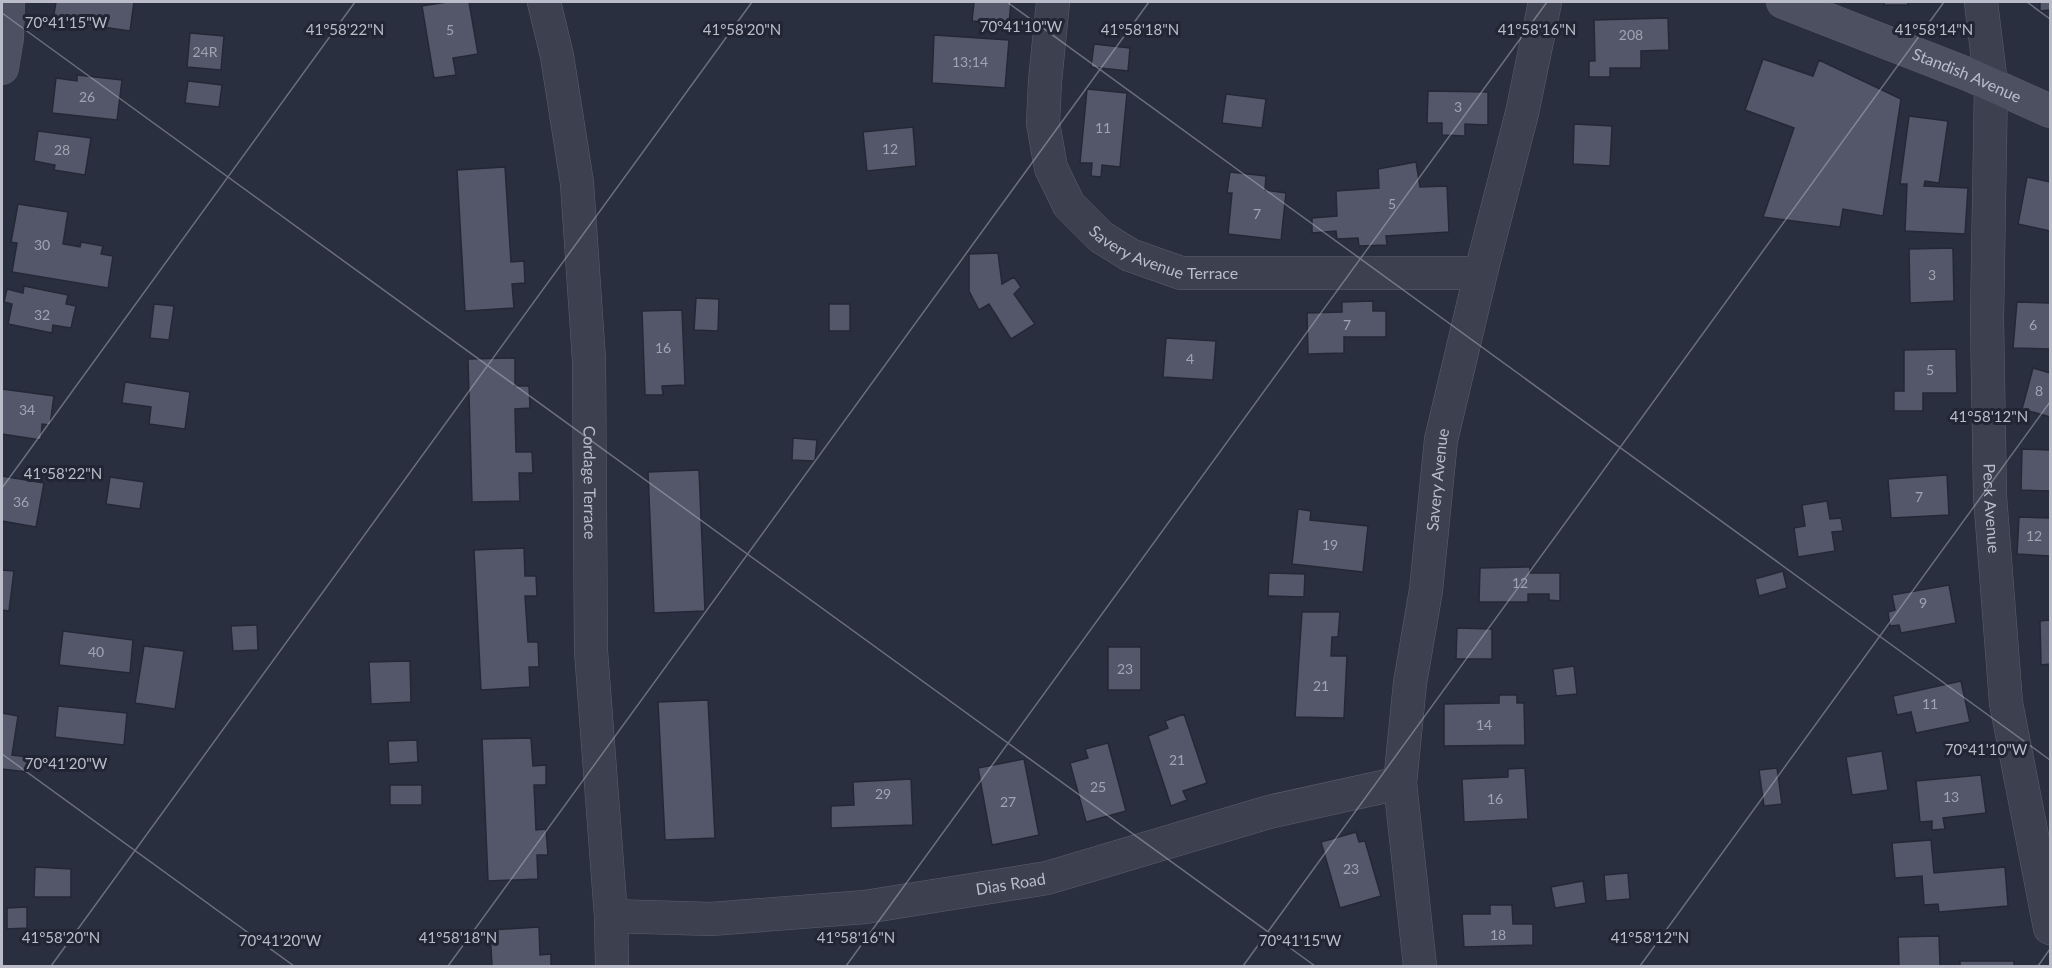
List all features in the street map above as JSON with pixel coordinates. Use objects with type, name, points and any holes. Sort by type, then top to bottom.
[{"type":"street","points":[[2,68],[7,38],[8,2]]},
{"type":"street","name":"Cordage Terrace","points":[[544,2],[557,56],[578,194],[589,360],[591,651],[611,916],[612,966]]},
{"type":"street","name":"Savery Avenue Terrace","points":[[1053,2],[1043,123],[1051,168],[1069,205],[1101,237],[1130,255],[1182,273],[1480,273]]},
{"type":"street","name":"Savery Avenue","points":[[1420,966],[1400,783],[1410,683],[1426,590],[1441,440],[1480,273],[1522,113],[1545,2]]},
{"type":"street","name":"Standish Avenue","points":[[1783,2],[1991,84],[2050,111]]},
{"type":"street","name":"Peck Avenue","points":[[1981,2],[1991,84],[1988,318],[1990,496],[2006,703],[2050,928]]},
{"type":"street","name":"Dias Road","points":[[611,916],[711,919],[865,907],[1047,878],[1269,812],[1400,783]]},
{"type":"building","points":[[56,2],[134,2],[130,31],[53,20]]},
{"type":"building","points":[[447,2],[469,2],[478,54],[453,58],[456,75],[434,78],[422,6]]},
{"type":"building","points":[[974,2],[1011,2],[1009,24],[972,21]]},
{"type":"building","points":[[1884,2],[1908,2],[1908,5],[1884,5]]},
{"type":"building","points":[[2040,2],[2050,2],[2050,10],[2040,11]]},
{"type":"building","points":[[1668,18],[1669,50],[1641,51],[1641,68],[1610,68],[1610,77],[1589,77],[1589,61],[1595,61],[1594,20]]},
{"type":"building","points":[[190,33],[224,36],[221,70],[187,67]]},
{"type":"building","points":[[934,35],[1009,40],[1005,88],[932,83]]},
{"type":"building","points":[[1094,44],[1130,48],[1128,71],[1091,67]]},
{"type":"building","points":[[1763,59],[1813,76],[1819,60],[1901,99],[1883,216],[1843,209],[1840,227],[1763,217],[1794,128],[1745,110]]},
{"type":"building","points":[[77,75],[122,80],[117,120],[52,113],[56,78],[77,81]]},
{"type":"building","points":[[188,81],[222,85],[219,107],[185,103]]},
{"type":"building","points":[[1087,89],[1127,93],[1120,167],[1102,165],[1101,177],[1091,176],[1092,163],[1080,163]]},
{"type":"building","points":[[1428,91],[1488,92],[1488,125],[1465,124],[1465,136],[1442,135],[1442,123],[1427,123]]},
{"type":"building","points":[[1226,94],[1266,99],[1262,128],[1222,123]]},
{"type":"building","points":[[1909,116],[1948,121],[1939,183],[1925,181],[1924,186],[1968,188],[1965,234],[1905,231],[1907,184],[1900,184]]},
{"type":"building","points":[[1574,124],[1612,126],[1610,166],[1573,164]]},
{"type":"building","points":[[913,127],[916,166],[867,171],[863,132]]},
{"type":"building","points":[[38,131],[91,138],[85,175],[54,170],[55,165],[34,161]]},
{"type":"building","points":[[1416,162],[1420,187],[1447,186],[1449,232],[1386,236],[1387,245],[1359,246],[1358,238],[1337,239],[1336,231],[1312,233],[1312,218],[1337,216],[1336,191],[1379,188],[1378,169]]},
{"type":"building","points":[[505,167],[511,262],[524,261],[525,283],[512,284],[514,308],[465,311],[457,170]]},
{"type":"building","points":[[1230,172],[1266,176],[1265,190],[1286,193],[1281,240],[1228,234],[1232,193],[1227,193]]},
{"type":"building","points":[[2027,177],[2050,182],[2050,231],[2018,224]]},
{"type":"building","points":[[18,204],[68,212],[63,244],[80,247],[81,242],[103,246],[101,254],[113,256],[108,288],[12,272],[17,243],[11,242]]},
{"type":"building","points":[[1953,248],[1954,301],[1910,303],[1909,249]]},
{"type":"building","points":[[998,253],[1002,284],[1014,277],[1021,287],[1014,294],[1035,324],[1011,339],[989,304],[979,310],[969,291],[969,254]]},
{"type":"building","points":[[24,286],[68,295],[66,304],[76,306],[71,328],[53,325],[52,333],[8,324],[12,304],[4,302],[7,289],[23,293]]},
{"type":"building","points":[[696,298],[719,299],[718,331],[694,330]]},
{"type":"building","points":[[1373,301],[1373,311],[1386,311],[1386,337],[1344,337],[1344,353],[1308,354],[1307,313],[1342,312],[1342,302]]},
{"type":"building","points":[[2017,302],[2050,303],[2050,349],[2013,348]]},
{"type":"building","points":[[154,304],[174,306],[169,340],[150,338]]},
{"type":"building","points":[[829,304],[850,304],[850,331],[829,331]]},
{"type":"building","points":[[682,310],[685,385],[662,386],[663,395],[645,395],[642,311]]},
{"type":"building","points":[[1166,338],[1216,341],[1213,380],[1163,377]]},
{"type":"building","points":[[1956,349],[1957,393],[1923,393],[1923,411],[1894,411],[1894,391],[1904,391],[1904,350]]},
{"type":"building","points":[[515,358],[515,386],[529,386],[530,408],[515,409],[516,452],[532,452],[533,473],[519,473],[520,501],[472,502],[468,359]]},
{"type":"building","points":[[2033,368],[2050,373],[2050,417],[2022,409]]},
{"type":"building","points":[[125,382],[190,392],[185,429],[149,424],[151,407],[122,403]]},
{"type":"building","points":[[2,389],[54,396],[50,425],[42,424],[41,440],[2,434]]},
{"type":"building","points":[[793,438],[817,440],[815,461],[792,460]]},
{"type":"building","points":[[2022,449],[2050,450],[2050,491],[2021,490]]},
{"type":"building","points":[[699,470],[705,611],[654,613],[648,472]]},
{"type":"building","points":[[1947,475],[1949,515],[1891,518],[1888,479]]},
{"type":"building","points":[[2,476],[44,483],[36,527],[2,521]]},
{"type":"building","points":[[110,477],[144,482],[140,509],[106,504]]},
{"type":"building","points":[[1827,501],[1830,519],[1841,518],[1843,531],[1832,532],[1835,551],[1798,557],[1794,528],[1805,526],[1802,505]]},
{"type":"building","points":[[1298,509],[1311,511],[1310,520],[1368,526],[1363,572],[1292,564]]},
{"type":"building","points":[[2019,517],[2050,518],[2050,556],[2017,554]]},
{"type":"building","points":[[524,548],[525,576],[536,576],[537,596],[525,596],[528,642],[538,642],[539,667],[529,667],[530,687],[481,690],[474,550]]},
{"type":"building","points":[[1530,567],[1530,573],[1560,573],[1560,601],[1549,600],[1549,594],[1528,594],[1528,602],[1479,602],[1480,568]]},
{"type":"building","points":[[2,570],[14,571],[9,611],[2,610]]},
{"type":"building","points":[[1783,571],[1787,588],[1759,596],[1755,579]]},
{"type":"building","points":[[1269,573],[1305,574],[1304,597],[1268,596]]},
{"type":"building","points":[[1949,585],[1956,623],[1901,633],[1899,625],[1890,626],[1888,612],[1895,610],[1892,595]]},
{"type":"building","points":[[1302,612],[1340,612],[1338,637],[1332,637],[1331,656],[1347,656],[1344,718],[1295,717]]},
{"type":"building","points":[[2050,620],[2050,664],[2041,665],[2040,621]]},
{"type":"building","points":[[257,625],[258,650],[233,651],[231,626]]},
{"type":"building","points":[[1457,628],[1492,629],[1492,659],[1456,659]]},
{"type":"building","points":[[63,631],[133,640],[130,673],[59,665]]},
{"type":"building","points":[[144,646],[184,651],[175,709],[135,703]]},
{"type":"building","points":[[1108,647],[1141,647],[1141,690],[1108,690]]},
{"type":"building","points":[[410,661],[411,702],[371,704],[369,662]]},
{"type":"building","points":[[1574,666],[1577,694],[1556,696],[1553,669]]},
{"type":"building","points":[[1961,681],[1970,722],[1916,733],[1911,712],[1897,715],[1893,696]]},
{"type":"building","points":[[1499,695],[1517,695],[1517,703],[1524,703],[1525,745],[1444,746],[1444,704],[1499,703]]},
{"type":"building","points":[[708,700],[715,838],[665,840],[658,702]]},
{"type":"building","points":[[58,706],[127,713],[124,745],[55,737]]},
{"type":"building","points":[[2,713],[18,716],[12,755],[29,757],[27,772],[2,769]]},
{"type":"building","points":[[1184,714],[1207,783],[1183,791],[1187,800],[1171,806],[1148,736],[1168,728],[1165,721]]},
{"type":"building","points":[[531,738],[533,766],[546,765],[546,785],[534,785],[536,830],[546,829],[548,855],[537,855],[538,879],[488,881],[482,739]]},
{"type":"building","points":[[417,740],[418,762],[389,764],[388,741]]},
{"type":"building","points":[[1108,743],[1126,811],[1086,822],[1070,763],[1088,758],[1085,749]]},
{"type":"building","points":[[1882,751],[1888,790],[1852,795],[1846,757]]},
{"type":"building","points":[[1024,759],[1039,835],[992,845],[978,768]]},
{"type":"building","points":[[1525,768],[1528,819],[1464,822],[1462,779],[1508,777],[1508,769]]},
{"type":"building","points":[[1777,768],[1782,804],[1764,806],[1759,770]]},
{"type":"building","points":[[1981,775],[1986,813],[1943,818],[1945,829],[1932,830],[1932,821],[1920,822],[1916,781]]},
{"type":"building","points":[[911,779],[913,825],[831,828],[831,806],[854,805],[853,782]]},
{"type":"building","points":[[390,785],[422,785],[422,805],[390,805]]},
{"type":"building","points":[[1356,832],[1359,842],[1365,841],[1381,896],[1340,908],[1321,842]]},
{"type":"building","points":[[1931,840],[1934,873],[2005,867],[2008,906],[1939,912],[1938,904],[1924,905],[1922,876],[1895,878],[1892,843]]},
{"type":"building","points":[[35,867],[71,869],[71,897],[34,897]]},
{"type":"building","points":[[1628,873],[1630,899],[1606,901],[1604,875]]},
{"type":"building","points":[[1583,881],[1586,903],[1555,908],[1551,887]]},
{"type":"building","points":[[1490,905],[1512,905],[1513,924],[1533,924],[1533,945],[1464,947],[1462,914],[1490,914]]},
{"type":"building","points":[[27,907],[27,928],[7,929],[7,908]]},
{"type":"building","points":[[539,927],[540,955],[551,954],[551,966],[492,966],[490,930]]},
{"type":"building","points":[[1939,936],[1940,966],[1899,966],[1898,937]]},
{"type":"building","points":[[1960,961],[2014,961],[2014,966],[1960,966]]}]
